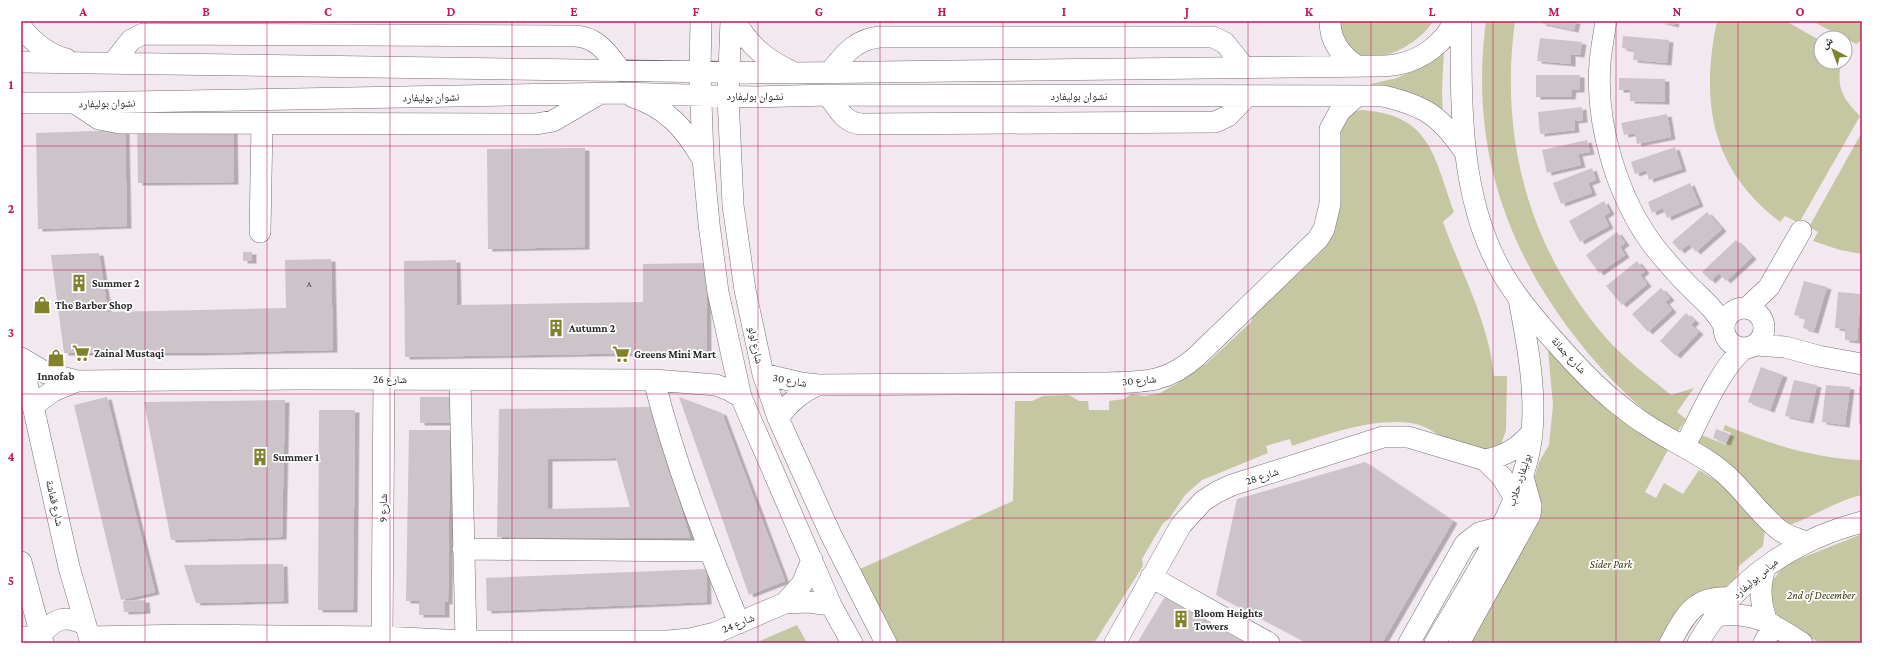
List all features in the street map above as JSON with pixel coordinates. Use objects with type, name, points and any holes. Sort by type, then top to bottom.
[{"type":"street","points":[[702,21],[700,72],[703,159],[709,224],[718,292],[741,397],[832,605],[852,643]]},
{"type":"street","name":"شارع لولو","points":[[731,21],[728,96],[733,205],[745,290],[762,374],[778,418],[831,535],[886,643]]},
{"type":"street","points":[[735,21],[742,34],[757,51],[775,64],[795,73]]},
{"type":"street","name":"نشوان بوليفارد","points":[[21,62],[114,62],[729,73],[829,73],[1244,66],[1356,66],[1400,64],[1421,56],[1439,43],[1454,21]]},
{"type":"street","name":"شارع جمانة","points":[[1461,21],[1466,154],[1473,196],[1486,237],[1504,276],[1519,299],[1580,369],[1611,398],[1644,424],[1706,459],[1734,481],[1779,529],[1790,536],[1806,542]]},
{"type":"street","points":[[1606,21],[1600,64],[1601,106],[1611,161],[1630,207],[1656,248],[1688,285],[1707,302],[1717,314],[1784,347],[1818,356],[1862,364]]},
{"type":"street","points":[[1330,25],[1334,41],[1339,51],[1347,60],[1356,66]]},
{"type":"street","points":[[1301,66],[1320,52],[1326,41],[1330,25]]},
{"type":"street","points":[[21,26],[30,38],[44,49],[60,57],[76,62]]},
{"type":"street","points":[[114,62],[131,40],[143,34],[582,36],[596,41],[621,71]]},
{"type":"street","points":[[829,73],[854,45],[871,38],[880,37],[1213,37],[1225,43],[1244,66]]},
{"type":"street","points":[[621,93],[647,102],[670,116],[689,136],[703,159]]},
{"type":"street","name":"نشوان بوليفارد","points":[[21,102],[75,103],[621,93],[728,96],[1383,96],[1409,102],[1433,114],[1452,132],[1466,154]]},
{"type":"street","points":[[75,103],[94,116],[109,122],[262,124],[545,124],[562,117],[599,94]]},
{"type":"street","points":[[828,95],[844,118],[850,122],[862,124],[1215,122],[1228,116],[1247,96]]},
{"type":"street","name":"شارع 30","points":[[762,374],[800,383],[818,385],[1138,382],[1170,376],[1184,368],[1197,356],[1318,239],[1329,217],[1330,130],[1321,112],[1306,96]]},
{"type":"street","name":"شارع 30","points":[[1330,130],[1340,110],[1357,96]]},
{"type":"street","points":[[260,232],[262,124]]},
{"type":"street","points":[[1680,444],[1724,355],[1745,328],[1770,287],[1801,230]]},
{"type":"street","name":"بوليفارد حلاب","points":[[1435,643],[1502,527],[1522,477],[1532,432],[1530,372],[1527,343],[1519,299]]},
{"type":"street","points":[[702,383],[718,369],[731,353]]},
{"type":"street","name":"شارع 26","points":[[21,358],[46,373],[77,381],[384,379],[654,380],[716,385],[741,397]]},
{"type":"street","name":"شارع قماشة","points":[[21,363],[33,406],[69,567],[89,635]]},
{"type":"street","name":"شارع 9","points":[[382,638],[384,379]]},
{"type":"street","points":[[460,380],[466,641]]},
{"type":"street","points":[[654,380],[666,429],[710,551],[739,623]]},
{"type":"street","name":"شارع 26","points":[[33,406],[54,391],[77,381]]},
{"type":"street","name":"شارع 30","points":[[778,418],[788,404],[802,392],[818,385]]},
{"type":"street","points":[[1485,460],[1499,457],[1512,451],[1532,432]]},
{"type":"street","name":"شارع 28","points":[[1115,643],[1180,525],[1191,512],[1207,498],[1232,485],[1383,437],[1395,436],[1420,440],[1485,460],[1502,477],[1514,499]]},
{"type":"street","points":[[1459,643],[1530,515],[1531,506],[1522,477]]},
{"type":"street","points":[[1806,542],[1838,528],[1862,522]]},
{"type":"street","points":[[1409,643],[1465,544],[1479,533],[1502,527]]},
{"type":"street","name":"مياس بوليفارد","points":[[1702,640],[1716,616],[1731,598],[1765,568],[1806,542]]},
{"type":"street","points":[[463,549],[710,551]]},
{"type":"street","name":"شارع 24","points":[[785,603],[802,584],[812,560]]},
{"type":"street","points":[[21,562],[35,639]]},
{"type":"street","points":[[1765,568],[1761,581],[1760,595],[1768,630]]},
{"type":"street","points":[[1151,578],[1270,643]]},
{"type":"street","points":[[1670,643],[1686,615],[1696,606],[1707,600],[1731,598]]},
{"type":"street","name":"شارع 24","points":[[89,635],[382,638],[466,641],[668,641],[690,639],[715,633],[785,603],[808,602],[832,605]]},
{"type":"street","points":[[1716,616],[1742,614],[1768,630],[1802,643]]},
{"type":"street","points":[[35,639],[46,627],[55,621],[66,618],[77,620],[89,635]]},
{"type":"green space","points":[[1336,21],[1433,21],[1427,30],[1419,37],[1396,52],[1380,56],[1353,58]]},
{"type":"green space","points":[[1486,21],[1515,21],[1511,65],[1512,108],[1517,150],[1526,190],[1539,230],[1557,268],[1580,304],[1614,347],[1671,395],[1694,388],[1677,412],[1686,419],[1678,431],[1668,427],[1637,404],[1601,368],[1570,330],[1543,291],[1521,250],[1503,208],[1491,164],[1484,118],[1482,71]]},
{"type":"green space","points":[[1717,21],[1786,21],[1813,36],[1813,70],[1840,70],[1839,78],[1842,92],[1849,104],[1860,116],[1799,223],[1785,216],[1780,222],[1757,202],[1739,180],[1725,157],[1716,132],[1711,107],[1710,80],[1712,51]]},
{"type":"green space","points":[[1812,21],[1862,21],[1862,40],[1856,44],[1853,42],[1853,30],[1829,30]]},
{"type":"green space","points":[[1444,49],[1442,90],[1443,121],[1371,90],[1371,84],[1397,78],[1412,71]]},
{"type":"green space","points":[[1361,110],[1384,113],[1402,120],[1416,130],[1426,142],[1441,173],[1454,212],[1443,222],[1480,316],[1491,355],[1494,376],[1507,376],[1506,430],[1501,445],[1492,452],[1464,451],[1422,426],[1401,422],[1385,422],[1369,424],[1321,436],[1292,446],[1290,439],[1266,446],[1268,453],[1202,480],[1185,495],[1169,519],[1163,523],[1142,559],[1143,566],[1094,643],[892,643],[853,572],[1013,501],[1015,401],[1032,401],[1043,396],[1069,395],[1079,401],[1088,401],[1089,410],[1109,410],[1109,401],[1124,399],[1131,394],[1144,396],[1160,393],[1176,384],[1194,370],[1206,364],[1251,322],[1255,309],[1275,290],[1286,285],[1326,247],[1332,230],[1332,149],[1347,114]]},
{"type":"green space","points":[[1862,132],[1862,254],[1840,250],[1813,241],[1818,232],[1809,227]]},
{"type":"green space","name":"Sider Park","points":[[1547,339],[1668,450],[1645,492],[1656,498],[1664,483],[1683,494],[1699,470],[1720,483],[1765,529],[1763,546],[1739,566],[1736,578],[1662,643],[1470,643],[1533,483],[1539,462],[1549,445],[1553,405]]},
{"type":"green space","points":[[1725,425],[1792,449],[1844,459],[1862,460],[1862,495],[1843,501],[1790,525],[1779,519],[1763,499],[1737,474],[1695,443],[1697,433],[1726,445],[1731,433],[1723,430]]},
{"type":"green space","name":"2nd of December","points":[[1862,534],[1862,643],[1820,643],[1777,618],[1769,586],[1784,565]]},
{"type":"green space","points":[[797,625],[807,643],[755,643]]},
{"type":"building","points":[[1542,21],[1576,21],[1574,30],[1541,23]]},
{"type":"building","points":[[1659,21],[1675,21],[1674,25]]},
{"type":"building","points":[[1623,36],[1669,40],[1667,63],[1633,60],[1634,50],[1622,48]]},
{"type":"building","points":[[1540,38],[1582,42],[1580,55],[1571,54],[1571,64],[1537,61]]},
{"type":"building","points":[[1536,75],[1580,75],[1580,90],[1572,90],[1571,97],[1536,97]]},
{"type":"building","points":[[1619,78],[1665,79],[1665,102],[1630,101],[1630,90],[1619,90]]},
{"type":"building","points":[[1582,107],[1583,120],[1574,121],[1575,130],[1540,134],[1538,112]]},
{"type":"building","points":[[1667,114],[1671,137],[1637,144],[1635,133],[1624,135],[1621,123]]},
{"type":"building","points":[[233,124],[234,182],[138,183],[137,126]]},
{"type":"building","points":[[125,130],[127,226],[38,229],[36,133]]},
{"type":"building","points":[[1587,140],[1590,152],[1578,154],[1581,165],[1547,173],[1542,150]]},
{"type":"building","points":[[1675,147],[1682,169],[1649,180],[1646,170],[1635,174],[1631,162]]},
{"type":"building","points":[[585,148],[585,247],[488,249],[487,149]]},
{"type":"building","points":[[1592,168],[1596,180],[1588,183],[1592,193],[1561,204],[1553,183]]},
{"type":"building","points":[[1690,183],[1699,204],[1667,218],[1663,208],[1652,213],[1648,202]]},
{"type":"building","points":[[1604,201],[1610,212],[1604,216],[1609,226],[1580,242],[1569,221]]},
{"type":"building","points":[[1707,212],[1722,229],[1696,252],[1689,244],[1680,251],[1672,242]]},
{"type":"building","points":[[1617,232],[1625,243],[1620,247],[1625,255],[1599,273],[1586,255]]},
{"type":"building","points":[[1736,240],[1752,257],[1726,281],[1719,273],[1711,281],[1702,272]]},
{"type":"building","points":[[243,252],[252,252],[252,261],[243,261]]},
{"type":"building","points":[[99,253],[108,312],[286,308],[285,260],[331,259],[333,350],[196,353],[64,353],[51,255]]},
{"type":"building","name":"Autumn 2","points":[[456,260],[457,305],[643,302],[643,264],[706,263],[707,352],[405,357],[404,261]]},
{"type":"building","points":[[1637,261],[1645,271],[1640,275],[1647,284],[1622,305],[1606,286]]},
{"type":"building","points":[[1804,281],[1827,287],[1814,331],[1803,328],[1805,318],[1794,315]]},
{"type":"building","points":[[1661,288],[1670,298],[1665,302],[1672,310],[1648,332],[1632,314]]},
{"type":"building","points":[[1838,292],[1861,294],[1857,341],[1845,340],[1845,329],[1835,328]]},
{"type":"building","points":[[1686,313],[1695,321],[1691,325],[1699,332],[1676,356],[1660,341]]},
{"type":"building","points":[[1761,367],[1783,375],[1770,410],[1748,402]]},
{"type":"building","points":[[1794,380],[1817,385],[1809,421],[1785,416]]},
{"type":"building","points":[[1826,385],[1850,387],[1845,425],[1822,422]]},
{"type":"building","points":[[1859,386],[1862,386],[1862,424],[1859,424]]},
{"type":"building","points":[[107,397],[155,592],[121,600],[74,405]]},
{"type":"building","points":[[420,397],[451,397],[451,423],[420,423]]},
{"type":"building","points":[[679,397],[722,413],[785,581],[749,595]]},
{"type":"building","name":"Summer 1","points":[[285,400],[282,537],[171,540],[144,402]]},
{"type":"building","points":[[651,407],[690,538],[497,537],[499,409]],"holes":[[[616,458],[630,507],[548,509],[548,459]]]},
{"type":"building","points":[[319,410],[355,410],[353,610],[318,610]]},
{"type":"building","points":[[1716,429],[1730,434],[1726,443],[1713,438]]},
{"type":"building","points":[[409,430],[450,430],[448,602],[445,602],[445,615],[419,615],[419,601],[406,601]]},
{"type":"building","points":[[1365,462],[1453,521],[1382,643],[1307,643],[1216,595],[1237,499]]},
{"type":"building","points":[[283,564],[284,601],[196,603],[184,565]]},
{"type":"building","points":[[706,569],[707,602],[487,611],[486,578]]},
{"type":"building","name":"Bloom Heights Towers","points":[[1166,595],[1255,643],[1137,643]]},
{"type":"building","points":[[145,600],[146,611],[124,612],[123,601]]},
{"type":"place","name":"Summer 2","points":[[79,283]]},
{"type":"place","name":"The Barber Shop","points":[[42,305]]},
{"type":"place","name":"Autumn 2","points":[[556,328]]},
{"type":"place","name":"Zainal Mustaqi","points":[[81,353]]},
{"type":"place","name":"Greens Mini Mart","points":[[621,354]]},
{"type":"place","name":"Innofab","points":[[56,358]]},
{"type":"place","name":"Summer 1","points":[[260,457]]},
{"type":"place","name":"Bloom Heights Towers","points":[[1181,619]]}]
